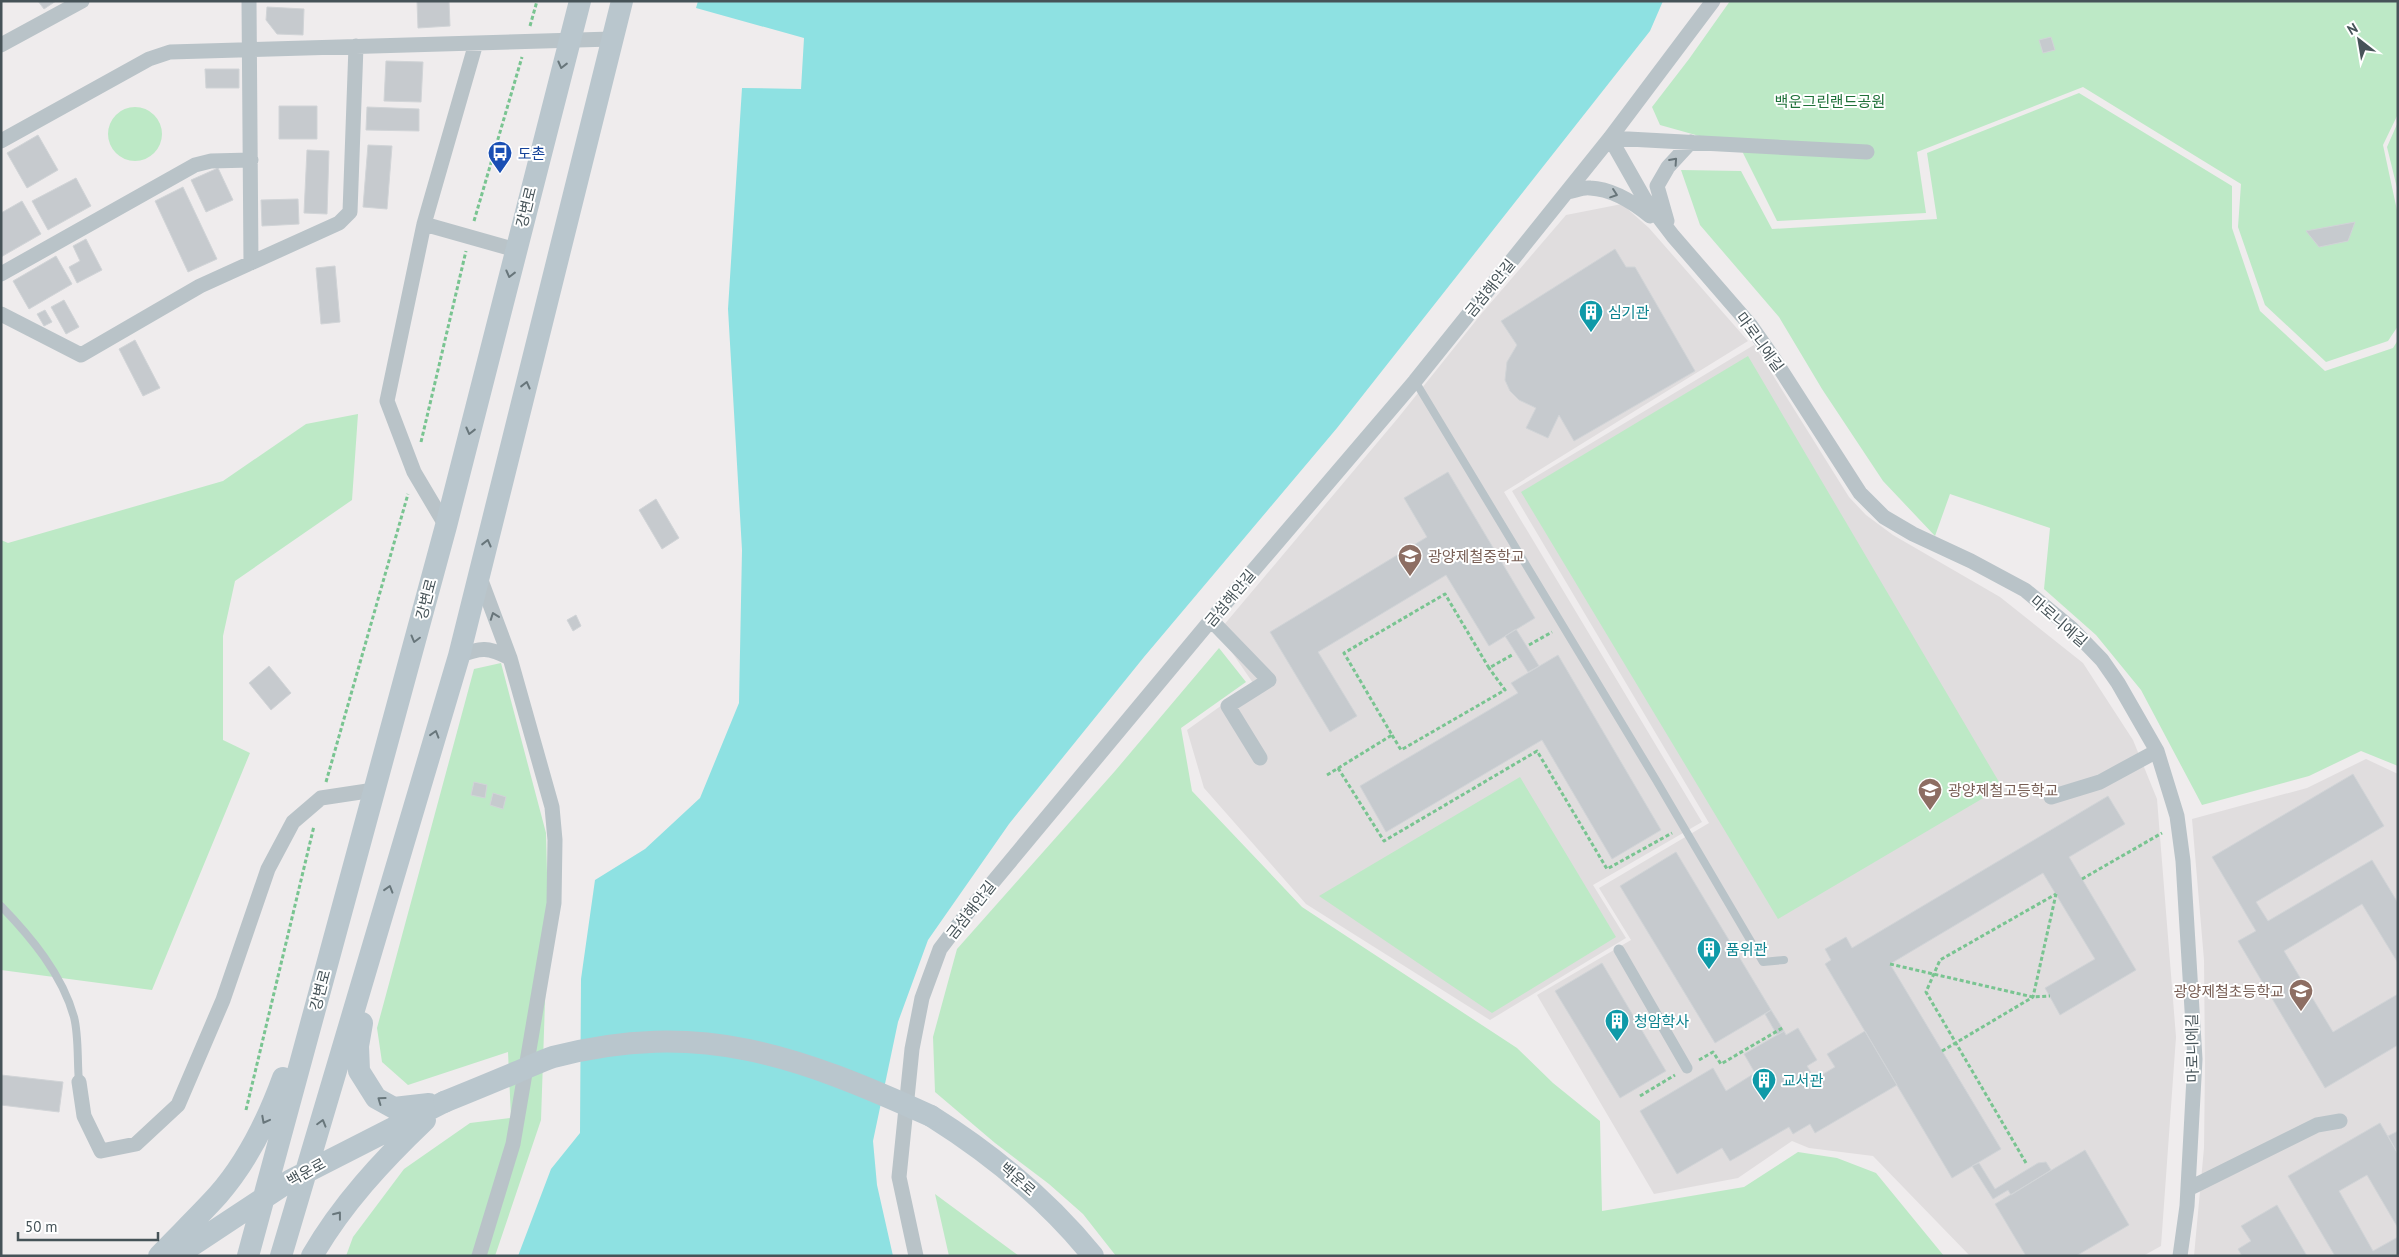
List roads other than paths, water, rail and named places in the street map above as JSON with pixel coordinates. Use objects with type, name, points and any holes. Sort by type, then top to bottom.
[{"type":"main road","name":"강변로","points":[[248,1256],[446,526],[580,1]]},
{"type":"main road","points":[[281,1256],[459,656],[622,1]]},
{"type":"main road","points":[[159,1256],[219,1194],[250,1149],[272,1106],[337,926]]},
{"type":"main road","points":[[375,936],[358,1046],[359,1071],[376,1098],[394,1108],[444,1102]]},
{"type":"main road","name":"백운로","points":[[176,1256],[265,1196],[308,1170],[444,1102],[550,1058],[588,1049],[634,1043],[683,1041],[730,1046],[809,1065],[858,1083],[931,1116],[970,1141],[1031,1190],[1058,1216],[1093,1256]]},
{"type":"main road","points":[[312,1256],[327,1228],[371,1173],[444,1102]]},
{"type":"street","points":[[1,45],[82,1]]},
{"type":"street","points":[[250,1],[251,263]]},
{"type":"street","name":"금섬해안길","points":[[916,1256],[899,1177],[912,1049],[922,998],[940,949],[968,912],[1211,620],[1415,381],[1610,138],[1713,1]]},
{"type":"street","points":[[1,141],[149,60],[170,52],[612,39]]},
{"type":"street","points":[[446,526],[414,472],[387,401],[424,224],[476,43]]},
{"type":"street","points":[[1,314],[81,355],[200,286],[339,223],[350,212],[356,46]]},
{"type":"street","points":[[1610,138],[1867,152]]},
{"type":"street","name":"마로니에길","points":[[1610,138],[1644,198],[1673,236],[1751,326],[1860,493],[1884,517],[1913,534],[1971,561],[2025,590],[2071,628],[2102,660],[2118,683],[2157,751],[2177,816],[2183,861],[2195,1059],[2188,1189],[2180,1256]]},
{"type":"street","points":[[1673,236],[1660,203],[1657,186],[1668,167],[1690,142]]},
{"type":"street","points":[[1,274],[190,167],[211,161],[251,160]]},
{"type":"street","points":[[1567,192],[1589,188],[1631,200],[1673,236]]},
{"type":"street","points":[[424,224],[516,250]]},
{"type":"street","points":[[479,574],[510,658],[552,807],[555,840],[554,903],[513,1144],[479,1256]]},
{"type":"street","points":[[1211,620],[1269,680],[1228,706],[1260,758]]},
{"type":"street","points":[[459,656],[478,649],[493,649],[510,658]]},
{"type":"street","points":[[2051,797],[2100,782],[2157,751]]},
{"type":"street","points":[[79,1082],[84,1116],[101,1151],[136,1144],[178,1106],[224,1000],[268,869],[294,822],[322,798],[374,790]]},
{"type":"street","points":[[1619,950],[1687,1068]]},
{"type":"street","points":[[2188,1189],[2317,1124],[2340,1121]]},
{"type":"lane","points":[[1415,381],[1763,962],[1784,960]]},
{"type":"lane","points":[[1,906],[30,935],[67,995],[74,1019],[79,1082]]},
{"type":"water","points":[[698,1],[1663,1],[1650,31],[1337,428],[1144,657],[1009,824],[928,940],[898,1022],[873,1141],[877,1185],[893,1256],[518,1256],[551,1169],[580,1133],[581,979],[595,880],[645,849],[700,798],[739,703],[742,550],[728,309],[742,88],[801,89],[804,38],[696,8]]},
{"type":"place","name":"도촌","points":[[500,174]]},
{"type":"place","name":"심기관","points":[[1591,333]]},
{"type":"place","name":"광양제철중학교","points":[[1410,577]]},
{"type":"place","name":"광양제철고등학교","points":[[1930,811]]},
{"type":"place","name":"품위관","points":[[1709,970]]},
{"type":"place","name":"광양제철초등학교","points":[[2301,1012]]},
{"type":"place","name":"청암학사","points":[[1617,1042]]},
{"type":"place","name":"교서관","points":[[1764,1101]]},
{"type":"park label","name":"백운그린랜드공원","points":[[1830,101]]}]
